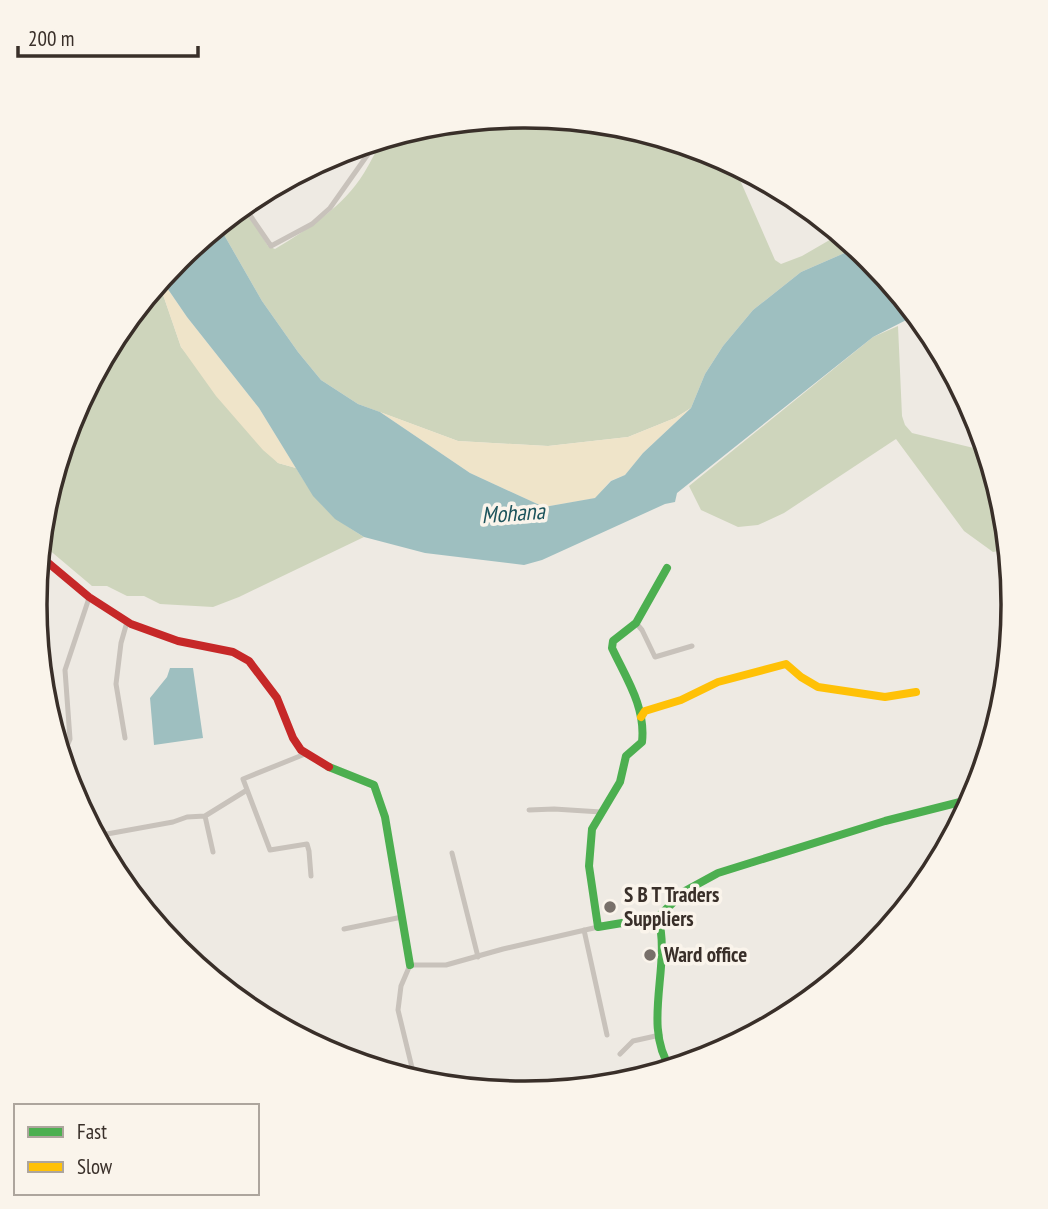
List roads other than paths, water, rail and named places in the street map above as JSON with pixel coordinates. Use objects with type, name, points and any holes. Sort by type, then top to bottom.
[{"type":"street","points":[[250,215],[271,246],[312,224],[330,208],[368,154]]},
{"type":"street","points":[[49,562],[89,598],[127,622],[180,642],[231,649],[248,660],[282,707],[287,727],[305,754],[374,785],[385,817],[410,965],[401,986],[398,1010],[412,1068]]},
{"type":"street","points":[[598,928],[589,856],[592,829],[620,782],[623,758],[628,751],[642,742],[645,731],[627,678],[611,648],[613,641],[635,623],[667,568]]},
{"type":"street","points":[[68,743],[65,670],[89,598]]},
{"type":"street","points":[[125,737],[116,684],[121,643],[127,622]]},
{"type":"street","points":[[635,623],[642,630],[655,657],[692,646]]},
{"type":"street","points":[[641,717],[645,711],[681,700],[718,682],[786,664],[800,677],[818,687],[885,696],[916,692]]},
{"type":"street","points":[[305,754],[243,779],[270,850],[307,844],[310,876]]},
{"type":"street","points":[[106,834],[187,817],[205,816],[247,790]]},
{"type":"street","points":[[410,965],[446,965],[584,930],[658,917],[685,891],[718,873],[885,821],[957,803]]},
{"type":"street","points":[[528,810],[554,808],[601,812]]},
{"type":"street","points":[[205,816],[213,852]]},
{"type":"street","points":[[452,853],[478,957]]},
{"type":"street","points":[[344,929],[402,917]]},
{"type":"street","points":[[658,917],[662,938],[662,968],[657,1001],[664,1060]]},
{"type":"street","points":[[584,930],[607,1035]]},
{"type":"street","points":[[620,1054],[633,1041],[660,1035]]},
{"type":"water","name":"Mohana","points":[[224,234],[262,301],[321,380],[358,404],[380,412],[470,473],[544,507],[595,498],[611,481],[625,475],[643,453],[691,408],[705,374],[723,346],[753,310],[801,272],[845,253],[882,290],[906,320],[873,337],[677,493],[675,502],[665,504],[542,560],[524,565],[425,553],[364,537],[335,519],[313,496],[259,408],[167,288]]},
{"type":"water","points":[[170,668],[193,668],[203,738],[154,745],[150,698],[167,677]]},
{"type":"place","name":"S B T Traders Suppliers","points":[[610,907]]},
{"type":"place","name":"Ward office","points":[[650,955]]}]
